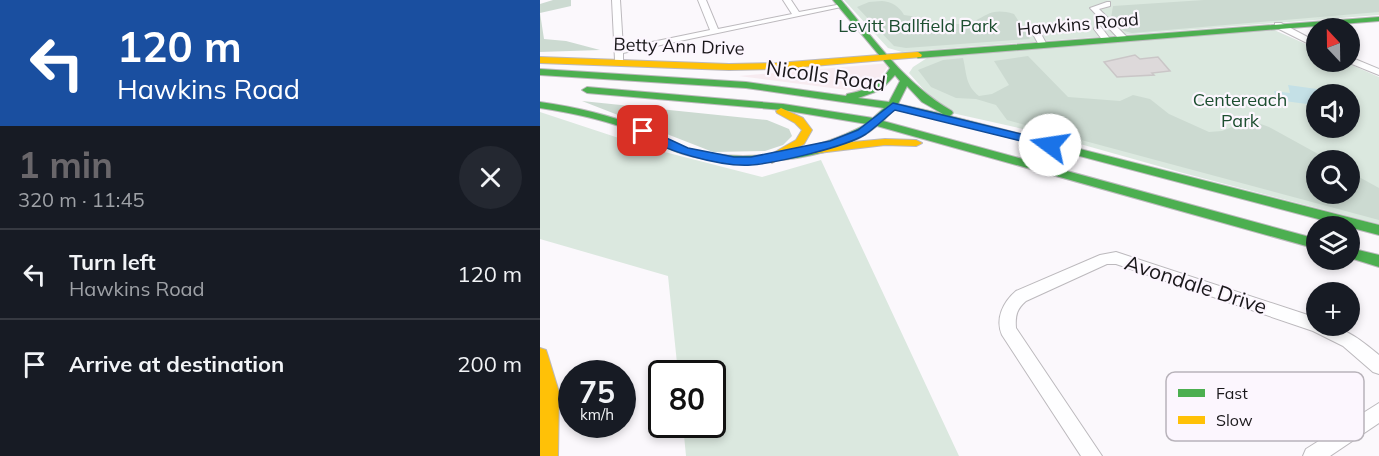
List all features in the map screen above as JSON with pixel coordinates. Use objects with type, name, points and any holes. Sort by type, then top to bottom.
[{"type":"main road","points":[[840,3],[895,67],[936,108],[972,124]]},
{"type":"main road","name":"Hawkins Road","points":[[895,67],[968,51],[1040,39],[1103,34],[1122,38],[1379,18]]},
{"type":"main road","points":[[895,67],[913,69],[930,61],[968,51]]},
{"type":"main road","name":"Betty Ann Drive","points":[[540,60],[619,57],[748,68],[895,67]]},
{"type":"main road","points":[[840,97],[861,96],[881,90],[895,67]]},
{"type":"main road","points":[[540,105],[587,113],[614,121],[643,131],[685,152],[734,160],[772,159],[833,144],[862,132],[876,122],[893,106],[904,85],[895,67]]},
{"type":"main road","name":"Nicolls Road","points":[[540,72],[746,85],[893,106],[972,124],[1379,230]]},
{"type":"main road","name":"Nicolls Road","points":[[574,89],[764,105],[876,122],[1306,241]]},
{"type":"main road","points":[[764,105],[799,117],[806,127],[807,134],[802,141],[772,159]]},
{"type":"main road","points":[[810,150],[885,142],[969,148]]},
{"type":"main road","points":[[1360,256],[1379,261]]},
{"type":"main road","points":[[540,356],[547,373],[550,393],[548,456]]},
{"type":"street","points":[[616,0],[619,57],[840,3]]},
{"type":"street","points":[[702,0],[715,32]]},
{"type":"street","points":[[787,0],[797,15]]},
{"type":"street","points":[[1107,4],[1094,8],[1122,38]]},
{"type":"street","points":[[1278,25],[1306,39]]},
{"type":"street","points":[[1360,64],[1379,72]]},
{"type":"street","name":"Avondale Drive","points":[[1092,456],[1008,330],[1006,316],[1010,305],[1021,296],[1105,259],[1116,258],[1306,321]]},
{"type":"street","name":"Avondale Drive","points":[[1339,336],[1349,341],[1379,366]]},
{"type":"street","points":[[1364,422],[1379,412]]},
{"type":"street","points":[[1313,456],[1336,441]]},
{"type":"shaded area","points":[[890,63],[870,93],[739,76]]},
{"type":"green space","points":[[553,0],[571,0],[571,6],[540,13],[540,4]]},
{"type":"green space","name":"Levitt Ballfield Park","points":[[844,0],[1379,0],[1379,15],[1306,18],[1306,21],[902,52],[888,48]]},
{"type":"green space","points":[[1204,0],[1379,0],[1379,12],[1132,33],[1124,31],[1111,18],[1113,6]]},
{"type":"green space","points":[[882,1],[895,5],[904,15],[946,23],[968,23],[997,12],[1014,14],[1030,39],[906,48],[894,46],[857,7],[869,2]]},
{"type":"green space","points":[[540,13],[544,39],[566,41],[600,50],[540,52]]},
{"type":"green space","name":"Centereach Park","points":[[1272,29],[1306,44],[1306,72],[1360,72],[1360,69],[1379,77],[1379,224],[1360,219],[1360,216],[1348,216],[1041,133],[952,113],[940,108],[909,73],[913,67],[927,58]]},
{"type":"green space","points":[[1028,56],[1068,97],[1120,101],[1133,95],[1150,99],[1169,114],[1209,132],[1222,131],[1250,120],[1269,127],[1311,150],[1306,150],[1306,200],[1007,120],[996,105],[976,99],[956,98],[931,87],[918,70],[943,60],[963,58],[969,83],[979,96],[992,94],[1009,85],[994,61]]},
{"type":"green space","points":[[582,101],[767,120],[789,129],[792,136],[783,145],[765,151],[713,152]]},
{"type":"green space","points":[[540,112],[649,148],[762,177],[821,160],[959,456],[686,456],[684,438],[726,438],[726,360],[677,360],[668,276],[540,239]]},
{"type":"green space","points":[[1360,178],[1379,188],[1379,220],[1319,204],[1360,204]]},
{"type":"water","points":[[1288,85],[1306,88],[1306,104],[1277,100],[1274,91],[1290,93]]},
{"type":"building","points":[[1135,55],[1140,59],[1158,57],[1170,71],[1152,73],[1154,75],[1117,77],[1104,62]]},
{"type":"traffic: fast","points":[[540,105],[604,118],[642,131],[673,147],[719,157],[781,156],[814,150],[844,140],[871,126],[892,106],[905,81],[837,0]]},
{"type":"traffic: fast","points":[[918,55],[1379,19]]},
{"type":"traffic: fast","points":[[851,96],[878,88],[887,80],[895,67]]},
{"type":"traffic: fast","points":[[540,72],[746,85],[893,106],[972,124],[1379,230]]},
{"type":"traffic: fast","points":[[903,77],[926,100],[948,113]]},
{"type":"traffic: fast","points":[[587,90],[783,107],[876,122],[1306,241]]},
{"type":"traffic: fast","points":[[1360,256],[1379,261]]},
{"type":"traffic: slow","points":[[540,60],[729,67],[777,66],[918,55]]},
{"type":"traffic: slow","points":[[772,159],[800,142],[807,130],[799,120],[781,111]]},
{"type":"traffic: slow","points":[[810,150],[885,142],[916,143]]},
{"type":"traffic: slow","points":[[540,356],[550,392],[548,456]]},
{"type":"route","points":[[643,131],[685,152],[734,160],[772,159],[833,144],[862,132],[893,106],[1050,145]]}]
